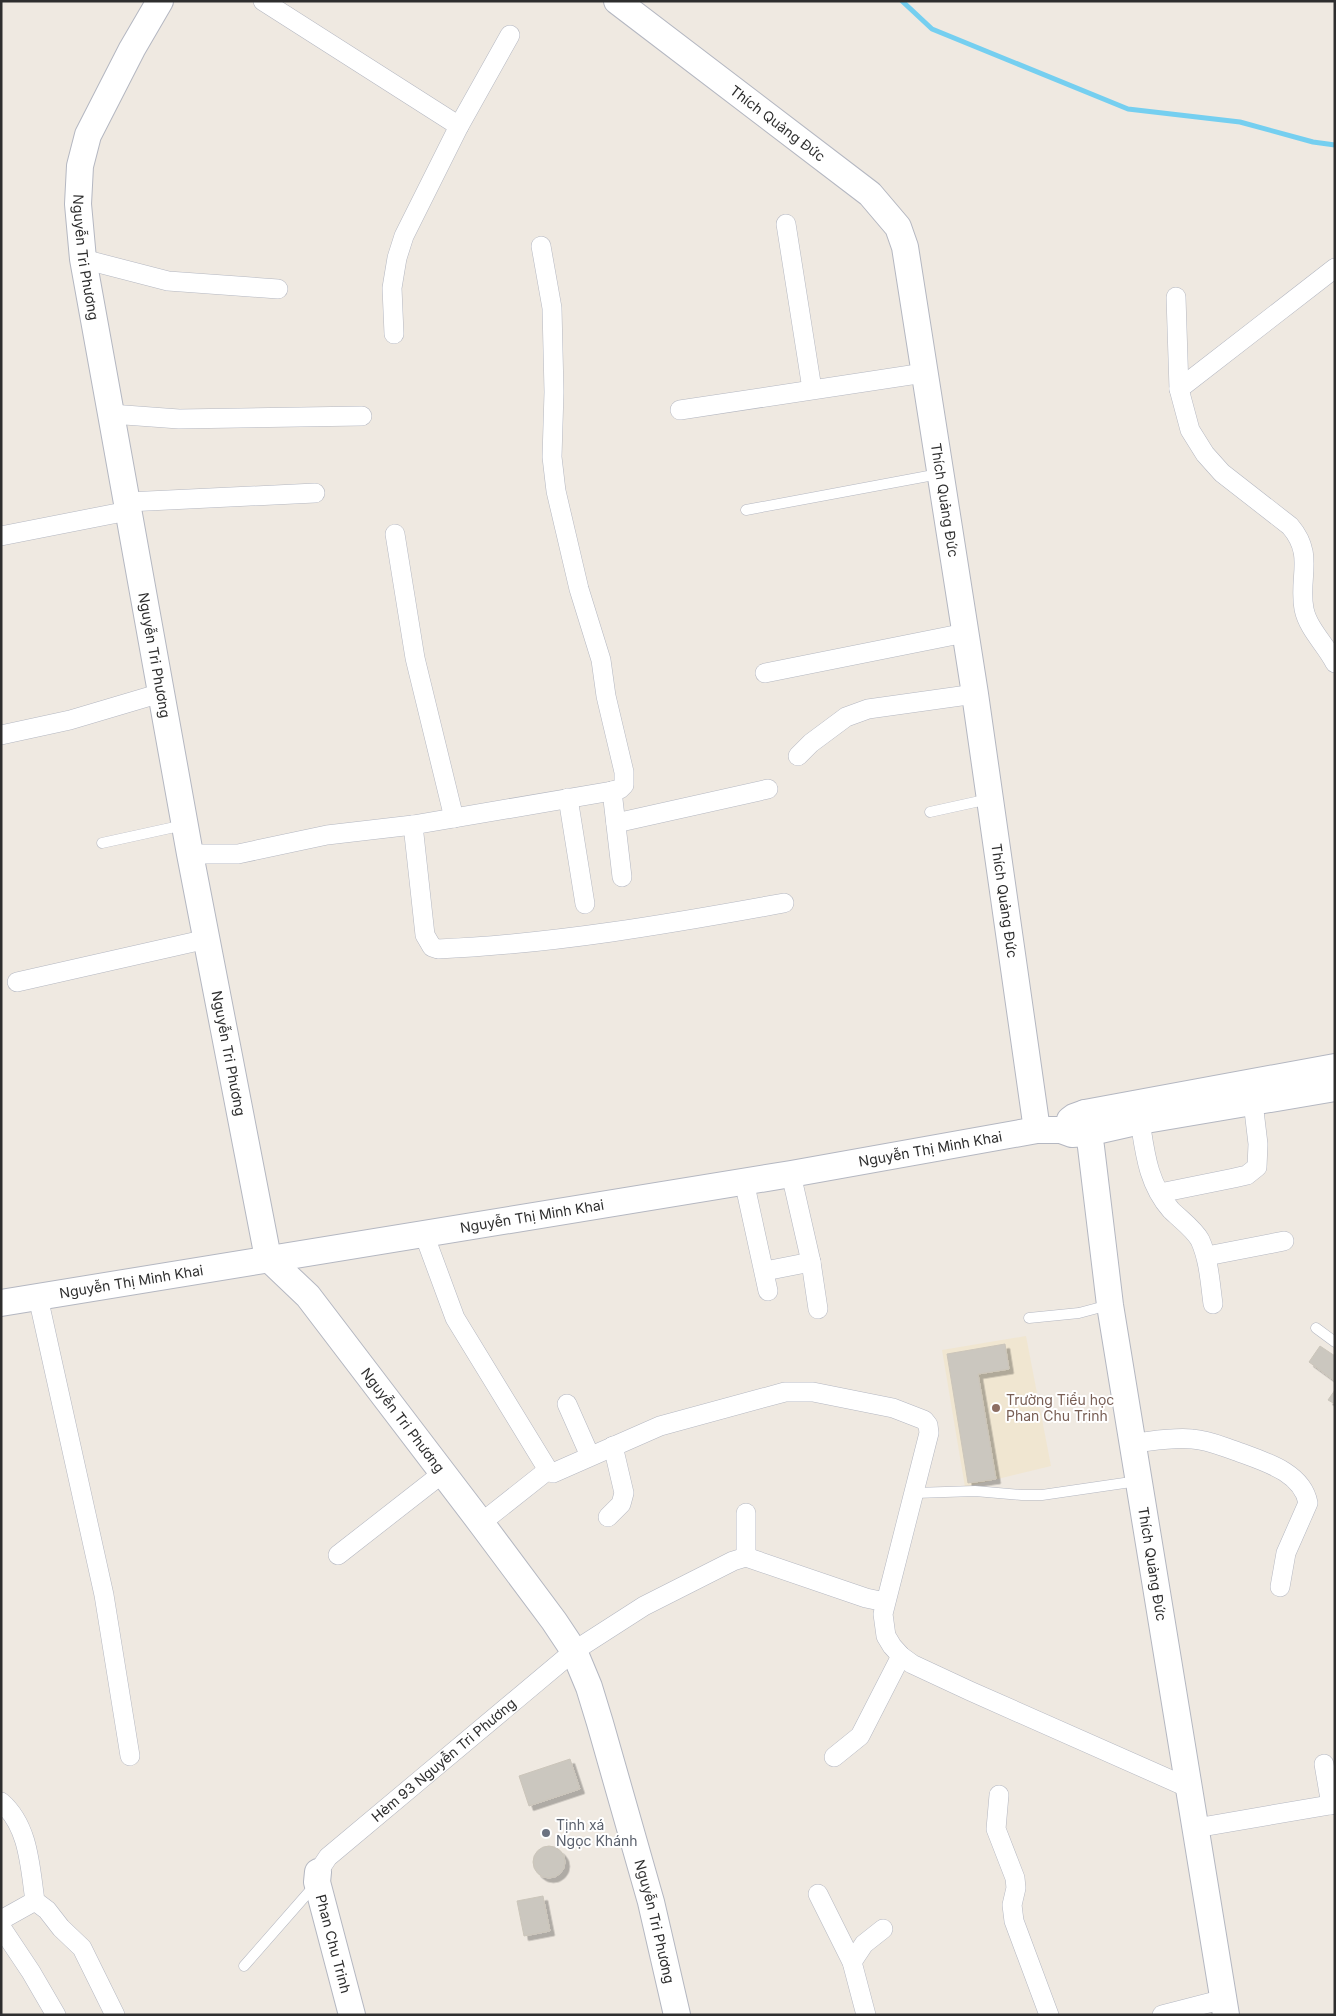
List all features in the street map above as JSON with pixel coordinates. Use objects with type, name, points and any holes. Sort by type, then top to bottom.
[{"type":"street","name":"Nguyễn Tri Phương","points":[[160,1],[132,49],[88,135],[83,150],[78,204],[83,259],[127,506],[190,854],[268,1258],[308,1296],[481,1523],[574,1651],[589,1687],[600,1723],[651,1902],[678,2015]]},
{"type":"street","points":[[263,1],[459,126]]},
{"type":"street","name":"Thích Quảng Đức","points":[[617,1],[870,194],[898,227],[905,247],[990,799],[1049,1130]]},
{"type":"street","points":[[394,334],[392,288],[397,258],[404,236],[459,126],[510,35]]},
{"type":"street","points":[[786,224],[812,390]]},
{"type":"street","points":[[190,854],[238,854],[327,835],[413,825],[612,791],[620,789],[624,785],[624,772],[606,696],[601,660],[579,589],[556,491],[552,457],[554,392],[552,308],[541,246]]},
{"type":"street","points":[[83,259],[168,281],[278,289]]},
{"type":"street","points":[[1179,389],[1335,268]]},
{"type":"street","points":[[1176,297],[1179,389],[1190,430],[1205,454],[1222,472],[1290,526],[1298,536],[1305,556],[1304,610],[1310,624],[1335,663]]},
{"type":"street","points":[[680,410],[924,373]]},
{"type":"street","points":[[111,414],[179,419],[362,416]]},
{"type":"street","points":[[1,536],[127,506],[315,493]]},
{"type":"street","points":[[395,534],[419,675],[454,818]]},
{"type":"street","points":[[765,673],[965,633]]},
{"type":"street","points":[[1,735],[70,720],[161,693]]},
{"type":"street","points":[[798,756],[811,743],[846,717],[868,709],[974,694]]},
{"type":"street","points":[[616,823],[768,789]]},
{"type":"street","points":[[612,791],[622,877]]},
{"type":"street","points":[[568,798],[585,904]]},
{"type":"street","points":[[413,825],[425,935],[432,946],[438,949],[567,938],[693,920],[784,903]]},
{"type":"street","points":[[17,982],[207,940]]},
{"type":"street","name":"Nguyễn Thị Minh Khai","points":[[1086,1123],[1335,1068]]},
{"type":"street","name":"Nguyễn Thị Minh Khai","points":[[1,1303],[1049,1130],[1074,1117],[1086,1123],[1140,1121],[1335,1088]]},
{"type":"street","points":[[1160,1192],[1247,1175],[1257,1167],[1258,1144],[1253,1102]]},
{"type":"street","points":[[1140,1121],[1146,1161],[1153,1182],[1169,1208],[1198,1238],[1206,1256],[1213,1304]]},
{"type":"street","name":"Thích Quảng Đức","points":[[1086,1123],[1091,1147],[1110,1305],[1225,2007]]},
{"type":"street","points":[[791,1174],[811,1262],[818,1309]]},
{"type":"street","points":[[744,1181],[768,1291]]},
{"type":"street","points":[[424,1234],[455,1318],[548,1470],[553,1473],[666,1424],[785,1392],[813,1392],[893,1408],[924,1420],[928,1425],[929,1433],[915,1493],[884,1602],[882,1614],[886,1636],[901,1656],[912,1664],[1189,1788]]},
{"type":"street","points":[[1206,1256],[1284,1241]]},
{"type":"street","points":[[765,1271],[811,1262]]},
{"type":"street","points":[[38,1297],[104,1595],[130,1756]]},
{"type":"street","points":[[567,1404],[590,1456]]},
{"type":"street","points":[[1134,1443],[1176,1438],[1210,1442],[1264,1460],[1286,1473],[1300,1485],[1308,1503],[1286,1553],[1280,1587]]},
{"type":"street","points":[[608,1517],[622,1504],[624,1493],[613,1446]]},
{"type":"street","points":[[481,1523],[548,1470]]},
{"type":"street","points":[[338,1554],[443,1473]]},
{"type":"street","points":[[746,1513],[746,1557],[866,1598],[884,1602]]},
{"type":"street","name":"Hẻm 93 Nguyễn Tri Phương","points":[[317,1877],[328,1857],[574,1651],[644,1606],[733,1561],[746,1557]]},
{"type":"street","points":[[834,1757],[860,1736],[901,1656]]},
{"type":"street","points":[[1196,1828],[1333,1805],[1324,1764]]},
{"type":"street","points":[[999,1794],[996,1828],[1015,1878],[1016,1888],[1012,1905],[1014,1922],[1049,2015]]},
{"type":"street","points":[[1,1802],[9,1809],[26,1842],[35,1901],[82,1948],[115,2015]]},
{"type":"street","name":"Phan Chu Trinh","points":[[317,1877],[352,2015]]},
{"type":"street","points":[[818,1894],[852,1962],[866,2015]]},
{"type":"street","points":[[1,1920],[35,1901]]},
{"type":"street","points":[[1,1928],[31,1972],[56,2015]]},
{"type":"street","points":[[852,1962],[864,1944],[883,1929]]},
{"type":"street","points":[[1162,2015],[1225,2007]]},
{"type":"lane","points":[[746,510],[940,474]]},
{"type":"lane","points":[[930,812],[990,799]]},
{"type":"lane","points":[[102,844],[185,825]]},
{"type":"lane","points":[[1029,1318],[1078,1313],[1110,1305]]},
{"type":"lane","points":[[1316,1328],[1335,1342]]},
{"type":"lane","points":[[915,1493],[975,1491],[1042,1495],[1140,1480]]},
{"type":"lane","points":[[244,1966],[317,1877]]},
{"type":"shaded area","name":"Trường Tiểu học Phan Chu Trinh","points":[[1026,1336],[1051,1466],[965,1487],[942,1350]]},
{"type":"building","points":[[1005,1344],[1009,1369],[978,1374],[996,1479],[968,1483],[947,1354]]},
{"type":"building","points":[[1320,1346],[1335,1356],[1335,1381],[1309,1362]]},
{"type":"building","points":[[1335,1390],[1335,1404],[1328,1400]]},
{"type":"building","points":[[570,1759],[580,1789],[529,1806],[519,1776]]},
{"type":"building","points":[[549,1846],[561,1850],[565,1862],[561,1874],[549,1878],[537,1874],[533,1862],[537,1850]]},
{"type":"building","points":[[543,1896],[550,1931],[524,1936],[517,1901]]},
{"type":"waterway","points":[[902,1],[932,29],[1128,109],[1240,122],[1313,142],[1335,145]]},
{"type":"place","name":"Trường Tiểu học Phan Chu Trinh","points":[[996,1408]]},
{"type":"place","name":"Tịnh xá Ngọc Khánh","points":[[546,1833]]}]
